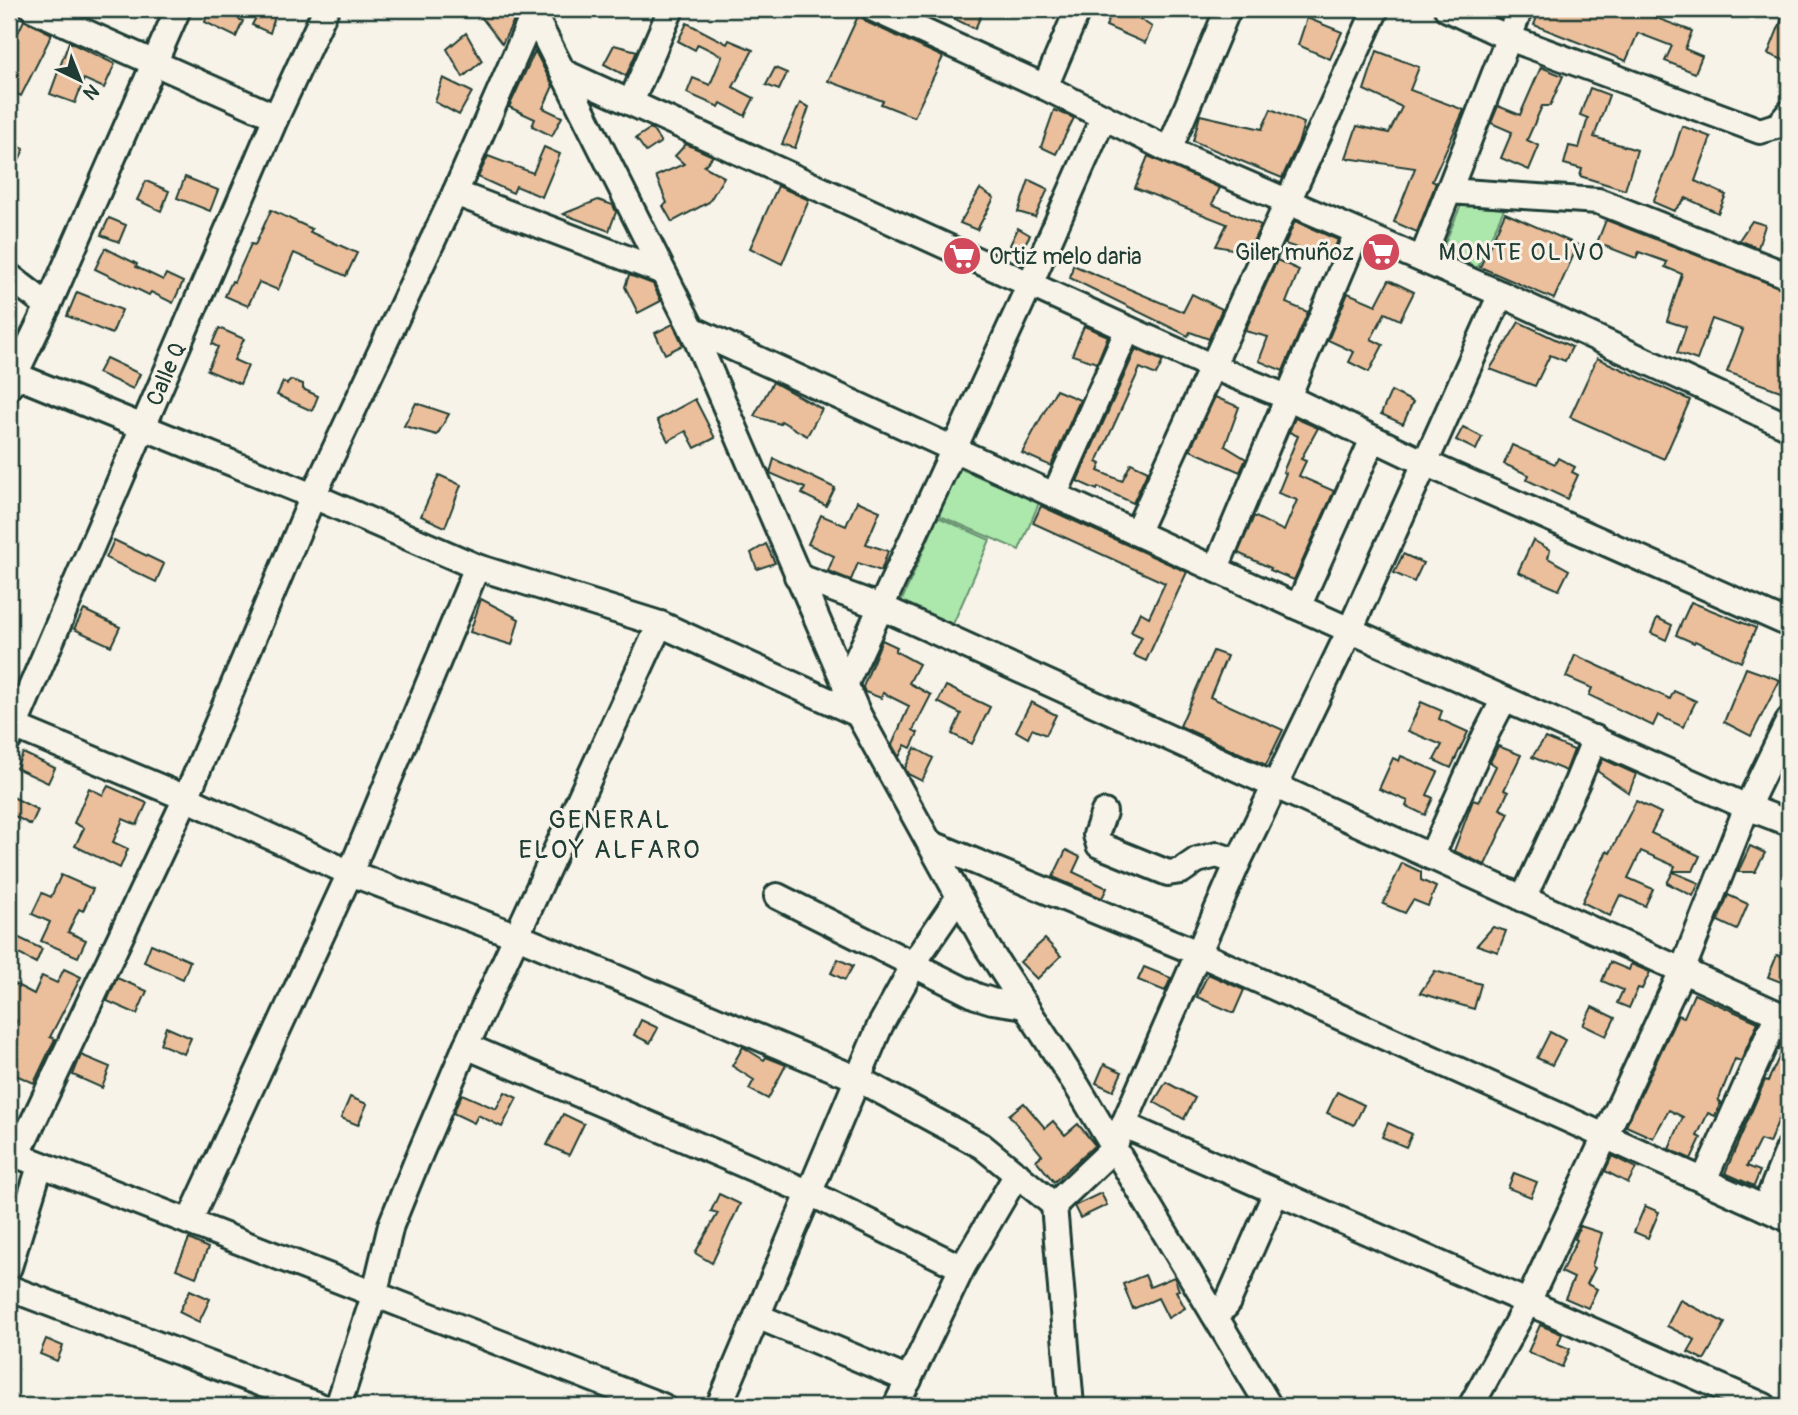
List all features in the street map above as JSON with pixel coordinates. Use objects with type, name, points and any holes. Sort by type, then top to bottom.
[{"type":"street","points":[[33,9],[276,117]]},
{"type":"street","points":[[178,9],[48,306],[12,381],[144,426],[477,567],[660,625],[858,714]]},
{"type":"street","name":"Calle Q","points":[[11,730],[276,117],[326,9]]},
{"type":"street","points":[[631,102],[671,9]]},
{"type":"street","points":[[874,9],[1045,87],[1169,150],[1502,294],[1789,427]]},
{"type":"street","points":[[1045,87],[1078,9]]},
{"type":"street","points":[[1169,150],[1228,9]]},
{"type":"street","points":[[1137,531],[1376,9]]},
{"type":"street","points":[[1447,9],[1509,38],[1760,131],[1779,125],[1789,113]]},
{"type":"street","points":[[1422,259],[1520,9]]},
{"type":"street","points":[[533,11],[692,330],[858,714],[958,898],[1077,1086],[1269,1406]]},
{"type":"street","points":[[9,1267],[22,1158],[186,798],[313,496],[455,193],[533,11]]},
{"type":"street","points":[[563,72],[1128,329],[1287,397],[1425,463],[1789,624]]},
{"type":"street","points":[[845,685],[1030,284],[1102,118]]},
{"type":"street","points":[[1448,191],[1598,201],[1789,276]]},
{"type":"street","points":[[455,193],[663,272]]},
{"type":"street","points":[[1216,568],[1357,233]]},
{"type":"street","points":[[9,275],[48,306]]},
{"type":"street","points":[[1054,1205],[1113,1149],[1238,862],[1350,630],[1502,294]]},
{"type":"street","points":[[1055,494],[1128,329]]},
{"type":"street","points":[[692,330],[1137,531],[1298,607],[1747,807],[1789,823]]},
{"type":"street","points":[[1298,607],[1373,439]]},
{"type":"street","points":[[189,1222],[350,873],[477,567]]},
{"type":"street","points":[[797,576],[881,607],[1784,1017],[1704,1180]]},
{"type":"street","points":[[338,1406],[374,1296],[391,1225],[466,1046],[660,625]]},
{"type":"street","points":[[1431,858],[1504,699]]},
{"type":"street","points":[[1471,1406],[1528,1301],[1606,1135],[1682,971],[1747,807],[1789,720]]},
{"type":"street","points":[[11,730],[186,798],[350,873],[517,936],[858,1079],[982,1146],[1054,1205],[1072,1406]]},
{"type":"street","points":[[1523,899],[1595,738]]},
{"type":"street","points":[[1104,812],[1096,835],[1099,845],[1168,873],[1181,871],[1197,860],[1217,855],[1238,862]]},
{"type":"street","points":[[930,843],[1198,953],[1789,1219]]},
{"type":"street","points":[[776,897],[976,996],[1025,1006]]},
{"type":"street","points":[[719,1406],[880,1026],[914,965],[958,898]]},
{"type":"street","points":[[466,1046],[810,1193],[962,1268]]},
{"type":"street","points":[[1124,1125],[1764,1406]]},
{"type":"street","points":[[1765,1208],[1789,1148]]},
{"type":"street","points":[[22,1158],[662,1406]]},
{"type":"street","points":[[896,1406],[962,1268],[1017,1174]]},
{"type":"street","points":[[1214,1314],[1226,1306],[1276,1192]]},
{"type":"street","points":[[9,1288],[320,1406]]},
{"type":"street","points":[[757,1316],[909,1380]]},
{"type":"green space","points":[[1461,205],[1504,209],[1477,268],[1444,245]]},
{"type":"green space","points":[[959,468],[1039,503],[1019,550],[938,515]]},
{"type":"green space","points":[[938,517],[990,540],[950,631],[898,609]]},
{"type":"building","points":[[208,9],[217,9],[243,21],[236,37],[205,22]]},
{"type":"building","points":[[260,9],[276,13],[270,33],[252,25]]},
{"type":"building","points":[[475,9],[516,9],[517,14],[502,44]]},
{"type":"building","points":[[957,9],[984,9],[975,29],[953,18]]},
{"type":"building","points":[[1113,9],[1136,9],[1134,15],[1152,27],[1145,43],[1106,26]]},
{"type":"building","points":[[1540,9],[1632,9],[1692,31],[1685,49],[1702,56],[1695,73],[1665,61],[1672,46],[1638,33],[1626,61],[1534,25]]},
{"type":"building","points":[[1786,9],[1789,9],[1789,62],[1768,54]]},
{"type":"building","points":[[859,14],[868,23],[943,57],[914,117],[881,104],[883,101],[828,81]]},
{"type":"building","points":[[1307,18],[1342,32],[1330,59],[1298,45]]},
{"type":"building","points":[[24,20],[52,34],[21,96],[9,90],[9,52]]},
{"type":"building","points":[[687,23],[727,44],[729,40],[753,50],[733,87],[754,98],[745,116],[721,103],[719,107],[687,93],[693,78],[710,85],[722,56],[698,44],[695,50],[678,41]]},
{"type":"building","points":[[466,33],[482,61],[463,77],[447,49]]},
{"type":"building","points":[[69,42],[115,64],[104,88],[84,79],[75,103],[50,94]]},
{"type":"building","points":[[614,45],[637,51],[626,76],[604,64]]},
{"type":"building","points":[[535,51],[553,86],[543,108],[562,117],[552,136],[532,126],[535,119],[509,107]]},
{"type":"building","points":[[1377,51],[1419,67],[1410,90],[1464,110],[1432,181],[1436,183],[1417,232],[1394,222],[1415,168],[1346,158],[1357,126],[1389,133],[1402,107],[1364,90]]},
{"type":"building","points":[[1541,67],[1563,76],[1550,106],[1542,106],[1527,140],[1539,146],[1529,170],[1501,158],[1512,132],[1491,123],[1498,106],[1520,115]]},
{"type":"building","points":[[775,68],[787,73],[779,90],[766,85]]},
{"type":"building","points":[[443,78],[472,92],[459,115],[435,102]]},
{"type":"building","points":[[1590,88],[1609,95],[1594,137],[1637,150],[1625,190],[1580,176],[1582,169],[1564,164],[1569,146],[1579,148],[1588,118],[1580,115]]},
{"type":"building","points":[[800,103],[809,107],[795,148],[782,144]]},
{"type":"building","points":[[1271,109],[1304,123],[1282,178],[1193,141],[1200,115],[1262,129]]},
{"type":"building","points":[[1054,110],[1074,118],[1056,154],[1041,147]]},
{"type":"building","points":[[1682,126],[1711,137],[1695,181],[1726,195],[1718,213],[1686,198],[1674,211],[1653,202]]},
{"type":"building","points":[[651,128],[661,142],[646,152],[636,138]]},
{"type":"building","points":[[9,142],[24,149],[9,182]]},
{"type":"building","points":[[686,144],[713,156],[704,166],[724,177],[709,202],[672,222],[663,206],[667,203],[656,176],[684,164],[675,156]]},
{"type":"building","points":[[544,147],[560,154],[542,197],[516,186],[513,193],[478,177],[488,156],[533,173]]},
{"type":"building","points":[[1148,156],[1220,188],[1212,204],[1261,225],[1248,252],[1216,246],[1227,224],[1135,188]]},
{"type":"building","points":[[185,177],[218,190],[210,211],[177,198]]},
{"type":"building","points":[[1029,180],[1048,189],[1035,217],[1018,212]]},
{"type":"building","points":[[146,181],[169,191],[161,211],[137,200]]},
{"type":"building","points":[[778,186],[809,200],[782,264],[750,248]]},
{"type":"building","points":[[980,189],[994,198],[977,230],[960,223]]},
{"type":"building","points":[[598,200],[613,205],[616,212],[609,231],[563,214]]},
{"type":"building","points":[[271,210],[312,229],[310,232],[357,253],[346,276],[294,253],[278,290],[259,282],[248,306],[225,296],[251,244],[255,245]]},
{"type":"building","points":[[1505,213],[1578,245],[1554,299],[1480,267]]},
{"type":"building","points":[[109,218],[126,225],[119,242],[101,235]]},
{"type":"building","points":[[1606,220],[1789,291],[1789,345],[1782,364],[1789,366],[1789,394],[1727,372],[1743,330],[1712,319],[1697,360],[1677,353],[1686,327],[1667,321],[1682,274],[1665,267],[1667,262],[1639,252],[1636,258],[1597,243]]},
{"type":"building","points":[[1295,221],[1338,240],[1330,259],[1285,244]]},
{"type":"building","points":[[1752,221],[1765,225],[1758,248],[1739,240]]},
{"type":"building","points":[[1018,228],[1030,235],[1020,252],[1010,245]]},
{"type":"building","points":[[105,248],[163,280],[166,274],[183,282],[173,303],[151,292],[149,295],[95,269]]},
{"type":"building","points":[[1277,260],[1299,270],[1286,303],[1308,312],[1283,371],[1259,361],[1268,337],[1245,331]]},
{"type":"building","points":[[1073,265],[1183,312],[1192,294],[1222,309],[1209,339],[1190,332],[1188,336],[1070,278]]},
{"type":"building","points":[[629,275],[653,284],[661,301],[638,313],[625,287]]},
{"type":"building","points":[[1389,280],[1414,292],[1400,320],[1385,313],[1371,339],[1383,345],[1369,372],[1349,362],[1354,352],[1328,340],[1348,293],[1376,305]]},
{"type":"building","points":[[77,292],[122,310],[112,334],[67,316]]},
{"type":"building","points":[[1519,322],[1572,347],[1565,361],[1550,355],[1535,386],[1490,369]]},
{"type":"building","points":[[673,324],[683,345],[665,354],[655,333]]},
{"type":"building","points":[[1084,326],[1108,336],[1097,363],[1072,355]]},
{"type":"building","points":[[219,328],[244,339],[234,360],[248,366],[240,384],[207,370],[218,347],[212,344]]},
{"type":"building","points":[[1136,349],[1163,361],[1156,375],[1140,368],[1097,462],[1101,464],[1098,471],[1122,481],[1131,463],[1148,471],[1133,503],[1077,481]]},
{"type":"building","points":[[106,358],[140,374],[133,389],[98,373]]},
{"type":"building","points":[[1597,358],[1690,400],[1664,459],[1570,417]]},
{"type":"building","points":[[291,380],[303,384],[303,389],[318,396],[312,411],[277,395],[283,382],[287,384]]},
{"type":"building","points":[[773,382],[822,409],[807,436],[781,421],[780,424],[754,416]]},
{"type":"building","points":[[1056,390],[1080,400],[1051,466],[1022,453]]},
{"type":"building","points":[[1391,391],[1413,402],[1403,424],[1381,414]]},
{"type":"building","points":[[1215,397],[1239,407],[1225,446],[1246,459],[1240,472],[1190,450]]},
{"type":"building","points":[[695,399],[715,438],[695,448],[686,431],[668,441],[657,420]]},
{"type":"building","points":[[416,403],[449,414],[437,435],[404,426]]},
{"type":"building","points":[[1295,418],[1318,428],[1301,459],[1306,461],[1299,476],[1334,491],[1294,580],[1238,553],[1254,516],[1284,531],[1297,500],[1278,493],[1286,473],[1283,472],[1298,436],[1289,432]]},
{"type":"building","points":[[1463,427],[1482,437],[1476,450],[1456,440]]},
{"type":"building","points":[[1512,445],[1555,464],[1558,458],[1575,467],[1572,472],[1578,475],[1567,499],[1527,480],[1529,475],[1504,464]]},
{"type":"building","points":[[774,459],[835,488],[826,506],[802,494],[805,488],[770,473]]},
{"type":"building","points":[[439,475],[461,485],[445,527],[421,516]]},
{"type":"building","points":[[857,501],[880,511],[866,544],[888,551],[881,571],[858,563],[851,580],[828,571],[834,556],[808,544],[821,515],[846,526]]},
{"type":"building","points":[[1041,506],[1187,572],[1146,661],[1133,655],[1142,637],[1131,632],[1140,612],[1149,617],[1165,583],[1033,523]]},
{"type":"building","points":[[114,540],[164,564],[156,582],[106,558]]},
{"type":"building","points":[[1533,540],[1550,550],[1548,558],[1569,570],[1559,590],[1518,572]]},
{"type":"building","points":[[766,544],[775,563],[757,569],[751,553]]},
{"type":"building","points":[[1403,554],[1423,563],[1414,582],[1394,573]]},
{"type":"building","points":[[481,599],[519,619],[512,645],[470,632]]},
{"type":"building","points":[[1691,602],[1756,628],[1741,662],[1676,635]]},
{"type":"building","points":[[84,610],[120,627],[111,646],[74,629]]},
{"type":"building","points":[[1657,618],[1672,625],[1666,640],[1651,633]]},
{"type":"building","points":[[882,640],[897,647],[895,651],[919,664],[909,683],[931,695],[913,730],[918,733],[911,748],[905,745],[899,757],[892,745],[909,706],[883,693],[881,698],[865,692],[863,687]]},
{"type":"building","points":[[1213,651],[1227,656],[1210,697],[1283,730],[1266,765],[1180,726]]},
{"type":"building","points":[[1575,655],[1670,699],[1674,691],[1696,701],[1683,727],[1658,715],[1653,726],[1589,695],[1592,688],[1566,677]]},
{"type":"building","points":[[1746,668],[1780,680],[1751,736],[1724,722]]},
{"type":"building","points":[[946,686],[990,707],[972,744],[952,734],[961,714],[938,702]]},
{"type":"building","points":[[1031,702],[1056,715],[1046,735],[1032,729],[1028,738],[1016,731]]},
{"type":"building","points":[[1421,702],[1442,711],[1439,719],[1468,732],[1451,768],[1434,760],[1442,745],[1408,731]]},
{"type":"building","points":[[1545,738],[1574,750],[1566,771],[1532,757]]},
{"type":"building","points":[[1498,746],[1521,755],[1504,790],[1508,792],[1500,809],[1509,813],[1485,865],[1454,851],[1473,800],[1479,802],[1496,766],[1490,762]]},
{"type":"building","points":[[915,748],[933,758],[922,781],[908,774],[905,768]]},
{"type":"building","points":[[23,753],[55,768],[48,783],[16,768]]},
{"type":"building","points":[[1401,756],[1438,772],[1427,795],[1433,798],[1425,815],[1406,806],[1408,801],[1379,789],[1393,758],[1399,761]]},
{"type":"building","points":[[1603,759],[1636,774],[1629,793],[1597,771]]},
{"type":"building","points":[[108,786],[147,803],[137,825],[123,819],[113,842],[128,849],[120,868],[75,846],[84,828],[74,823],[89,788],[103,795]]},
{"type":"building","points":[[9,795],[38,810],[31,825],[9,813]]},
{"type":"building","points":[[1636,801],[1661,813],[1651,833],[1700,856],[1693,871],[1673,871],[1675,866],[1641,851],[1628,878],[1653,889],[1645,906],[1620,895],[1610,916],[1582,902]]},
{"type":"building","points":[[1750,846],[1765,853],[1755,872],[1738,872]]},
{"type":"building","points":[[1066,850],[1080,857],[1073,872],[1107,888],[1102,898],[1053,877]]},
{"type":"building","points":[[1402,863],[1421,872],[1421,880],[1436,887],[1428,906],[1413,900],[1405,913],[1383,904]]},
{"type":"building","points":[[1673,872],[1699,883],[1693,896],[1667,883]]},
{"type":"building","points":[[61,875],[93,889],[83,911],[79,909],[68,932],[86,940],[78,957],[41,941],[50,922],[32,914],[42,893],[51,897]]},
{"type":"building","points":[[1728,895],[1748,904],[1737,930],[1718,921]]},
{"type":"building","points":[[1493,927],[1506,931],[1498,952],[1477,945]]},
{"type":"building","points":[[9,933],[42,949],[36,963],[9,949]]},
{"type":"building","points":[[1045,939],[1061,956],[1037,979],[1020,962]]},
{"type":"building","points":[[151,944],[190,961],[183,979],[144,962]]},
{"type":"building","points":[[1777,955],[1789,960],[1789,985],[1768,977]]},
{"type":"building","points":[[838,959],[853,966],[845,980],[831,973]]},
{"type":"building","points":[[1610,962],[1629,970],[1631,964],[1650,972],[1642,989],[1638,988],[1629,1008],[1617,1003],[1623,990],[1602,981]]},
{"type":"building","points":[[1144,967],[1171,978],[1165,991],[1138,980]]},
{"type":"building","points":[[64,969],[81,977],[50,1037],[55,1039],[34,1083],[9,1072],[9,1038],[17,1021],[9,1017],[9,981],[34,994],[42,976],[57,983]]},
{"type":"building","points":[[1435,971],[1481,984],[1474,1009],[1420,993]]},
{"type":"building","points":[[1208,974],[1244,990],[1234,1013],[1197,997]]},
{"type":"building","points":[[117,978],[147,991],[137,1014],[107,1001]]},
{"type":"building","points":[[1694,994],[1758,1022],[1741,1061],[1735,1059],[1718,1101],[1721,1102],[1715,1116],[1708,1113],[1697,1136],[1701,1138],[1691,1159],[1669,1149],[1683,1117],[1669,1110],[1653,1138],[1626,1126],[1678,1015],[1684,1017]]},
{"type":"building","points":[[1592,1007],[1615,1018],[1606,1036],[1583,1025]]},
{"type":"building","points":[[641,1020],[658,1028],[650,1043],[634,1035]]},
{"type":"building","points":[[166,1027],[191,1038],[184,1054],[160,1044]]},
{"type":"building","points":[[1550,1032],[1565,1040],[1552,1065],[1537,1058]]},
{"type":"building","points":[[1789,1036],[1789,1095],[1769,1143],[1760,1140],[1747,1166],[1760,1171],[1754,1186],[1725,1173],[1765,1080],[1768,1081],[1782,1051],[1778,1050],[1784,1037],[1788,1039]]},
{"type":"building","points":[[743,1047],[764,1060],[766,1057],[786,1065],[768,1099],[749,1089],[754,1080],[732,1066]]},
{"type":"building","points":[[81,1055],[110,1067],[102,1088],[73,1075]]},
{"type":"building","points":[[1104,1064],[1122,1072],[1113,1091],[1096,1083]]},
{"type":"building","points":[[1166,1082],[1195,1098],[1184,1119],[1154,1102]]},
{"type":"building","points":[[505,1092],[517,1098],[502,1127],[478,1115],[474,1123],[453,1113],[462,1094],[496,1109]]},
{"type":"building","points":[[1337,1092],[1364,1105],[1354,1125],[1327,1113]]},
{"type":"building","points":[[350,1097],[367,1104],[358,1125],[341,1118]]},
{"type":"building","points":[[1024,1103],[1045,1128],[1053,1121],[1065,1135],[1078,1124],[1095,1145],[1054,1182],[1036,1160],[1042,1155],[1009,1115]]},
{"type":"building","points":[[563,1114],[584,1124],[569,1155],[547,1145]]},
{"type":"building","points":[[1388,1123],[1412,1134],[1406,1147],[1382,1137]]},
{"type":"building","points":[[1612,1156],[1636,1168],[1628,1183],[1605,1171]]},
{"type":"building","points":[[1514,1173],[1537,1182],[1531,1197],[1508,1188]]},
{"type":"building","points":[[1101,1193],[1107,1205],[1080,1218],[1074,1206]]},
{"type":"building","points":[[719,1194],[740,1204],[712,1263],[695,1253],[718,1213],[711,1211]]},
{"type":"building","points":[[1645,1206],[1659,1212],[1648,1238],[1634,1232]]},
{"type":"building","points":[[1580,1226],[1602,1233],[1592,1266],[1595,1268],[1587,1284],[1597,1289],[1588,1308],[1565,1298],[1574,1278],[1561,1272],[1577,1240],[1575,1239]]},
{"type":"building","points":[[189,1239],[208,1248],[196,1277],[176,1269]]},
{"type":"building","points":[[1145,1275],[1150,1287],[1174,1277],[1179,1290],[1176,1291],[1185,1308],[1168,1318],[1158,1298],[1133,1309],[1123,1284]]},
{"type":"building","points":[[190,1290],[210,1299],[199,1322],[179,1312]]},
{"type":"building","points":[[1680,1300],[1725,1323],[1704,1360],[1688,1352],[1695,1340],[1667,1326]]},
{"type":"building","points":[[1540,1325],[1562,1334],[1558,1344],[1570,1349],[1562,1367],[1528,1352]]},
{"type":"building","points":[[46,1339],[63,1346],[57,1361],[40,1354]]},
{"type":"place","name":"Giler muñoz","points":[[1381,252]]},
{"type":"place","name":"Ortiz melo daria","points":[[962,256]]},
{"type":"district","name":"MONTE OLIVO","points":[[1522,252]]},
{"type":"district","name":"GENERAL ELOY ALFARO","points":[[610,835]]}]
